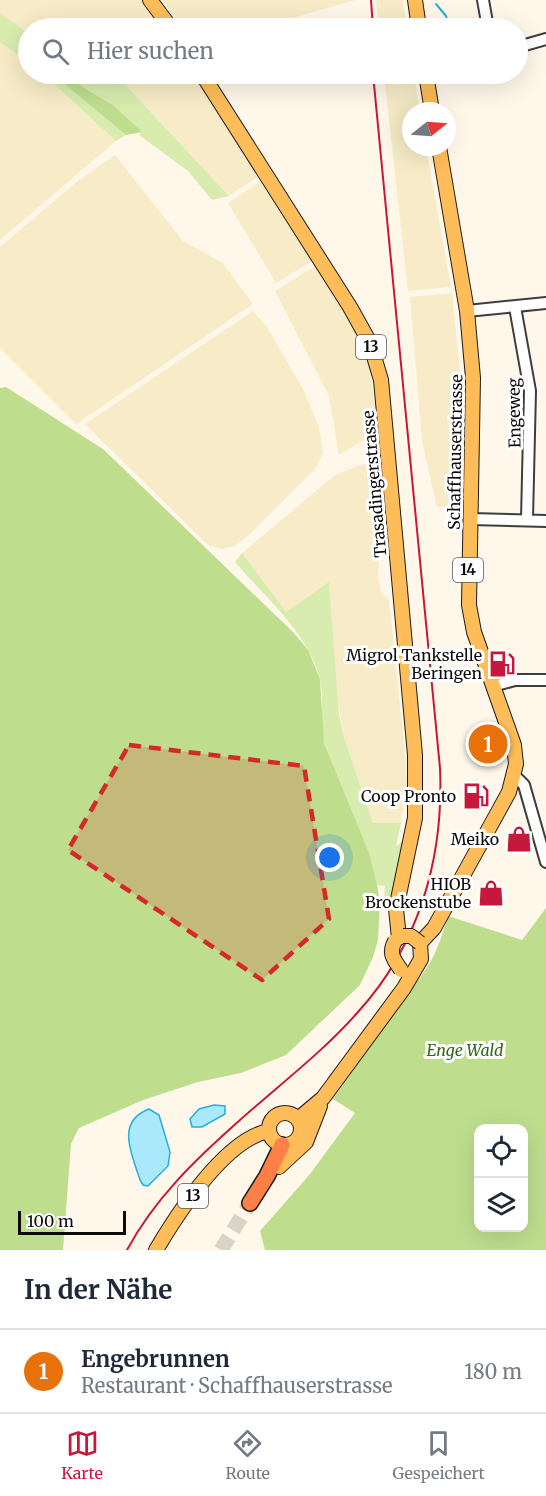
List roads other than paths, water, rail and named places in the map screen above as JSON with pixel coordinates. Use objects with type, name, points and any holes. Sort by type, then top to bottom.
[{"type":"highway","points":[[250,1203],[273,1171],[282,1145]]},
{"type":"main road","points":[[150,0],[164,18]]},
{"type":"main road","points":[[415,0],[418,18]]},
{"type":"main road","name":"Trasadingerstrasse","points":[[208,84],[350,307],[370,344],[379,369],[389,452],[417,780],[413,836],[396,909],[399,938]]},
{"type":"main road","points":[[428,84],[431,102]]},
{"type":"main road","name":"Schaffhauserstrasse","points":[[421,946],[502,806],[515,776],[514,745],[474,632],[469,605],[474,402],[467,311],[441,156]]},
{"type":"main road","points":[[399,938],[411,936],[421,946]]},
{"type":"main road","name":"13","points":[[399,938],[391,948],[392,957],[407,969]]},
{"type":"main road","name":"13","points":[[388,1008],[407,969],[421,959],[421,946]]},
{"type":"main road","name":"13","points":[[156,1250],[191,1198],[215,1169],[250,1138],[268,1131],[270,1121],[277,1114],[290,1113],[298,1119],[323,1098],[404,988],[407,969]]},
{"type":"main road","points":[[273,1171],[306,1142],[323,1098]]},
{"type":"main road","points":[[268,1131],[273,1140],[282,1145],[292,1143],[299,1136],[301,1129],[298,1119]]},
{"type":"street","points":[[483,0],[486,18]]},
{"type":"street","points":[[528,44],[546,39]]},
{"type":"street","points":[[467,311],[546,303]]},
{"type":"street","name":"Engeweg","points":[[515,307],[530,391],[527,519]]},
{"type":"street","points":[[470,519],[546,521]]},
{"type":"street","points":[[493,686],[515,680],[546,680]]},
{"type":"street","points":[[515,776],[524,785],[546,862]]},
{"type":"water","points":[[214,1105],[225,1106],[225,1114],[202,1127],[192,1127],[190,1119],[199,1109]]},
{"type":"water","points":[[149,1109],[159,1115],[170,1152],[168,1166],[148,1186],[143,1185],[140,1180],[130,1150],[129,1130],[132,1122]]},
{"type":"waterway","points":[[436,4],[447,18]]},
{"type":"tunnel","points":[[221,1250],[250,1203]]},
{"type":"railway","points":[[371,0],[372,18]]},
{"type":"railway","points":[[127,1250],[150,1213],[192,1165],[330,1041],[379,986],[412,929],[432,867],[440,802],[440,768],[374,84]]},
{"type":"place","name":"Migrol Tankstelle Beringen","points":[[502,664]]},
{"type":"place","name":"Engebrunnen","points":[[488,744]]},
{"type":"place","name":"Coop Pronto","points":[[476,796]]},
{"type":"place","name":"Meiko","points":[[519,839]]},
{"type":"place","name":"HIOB Brockenstube","points":[[491,893]]},
{"type":"park label","name":"Enge Wald","points":[[465,1050]]}]
